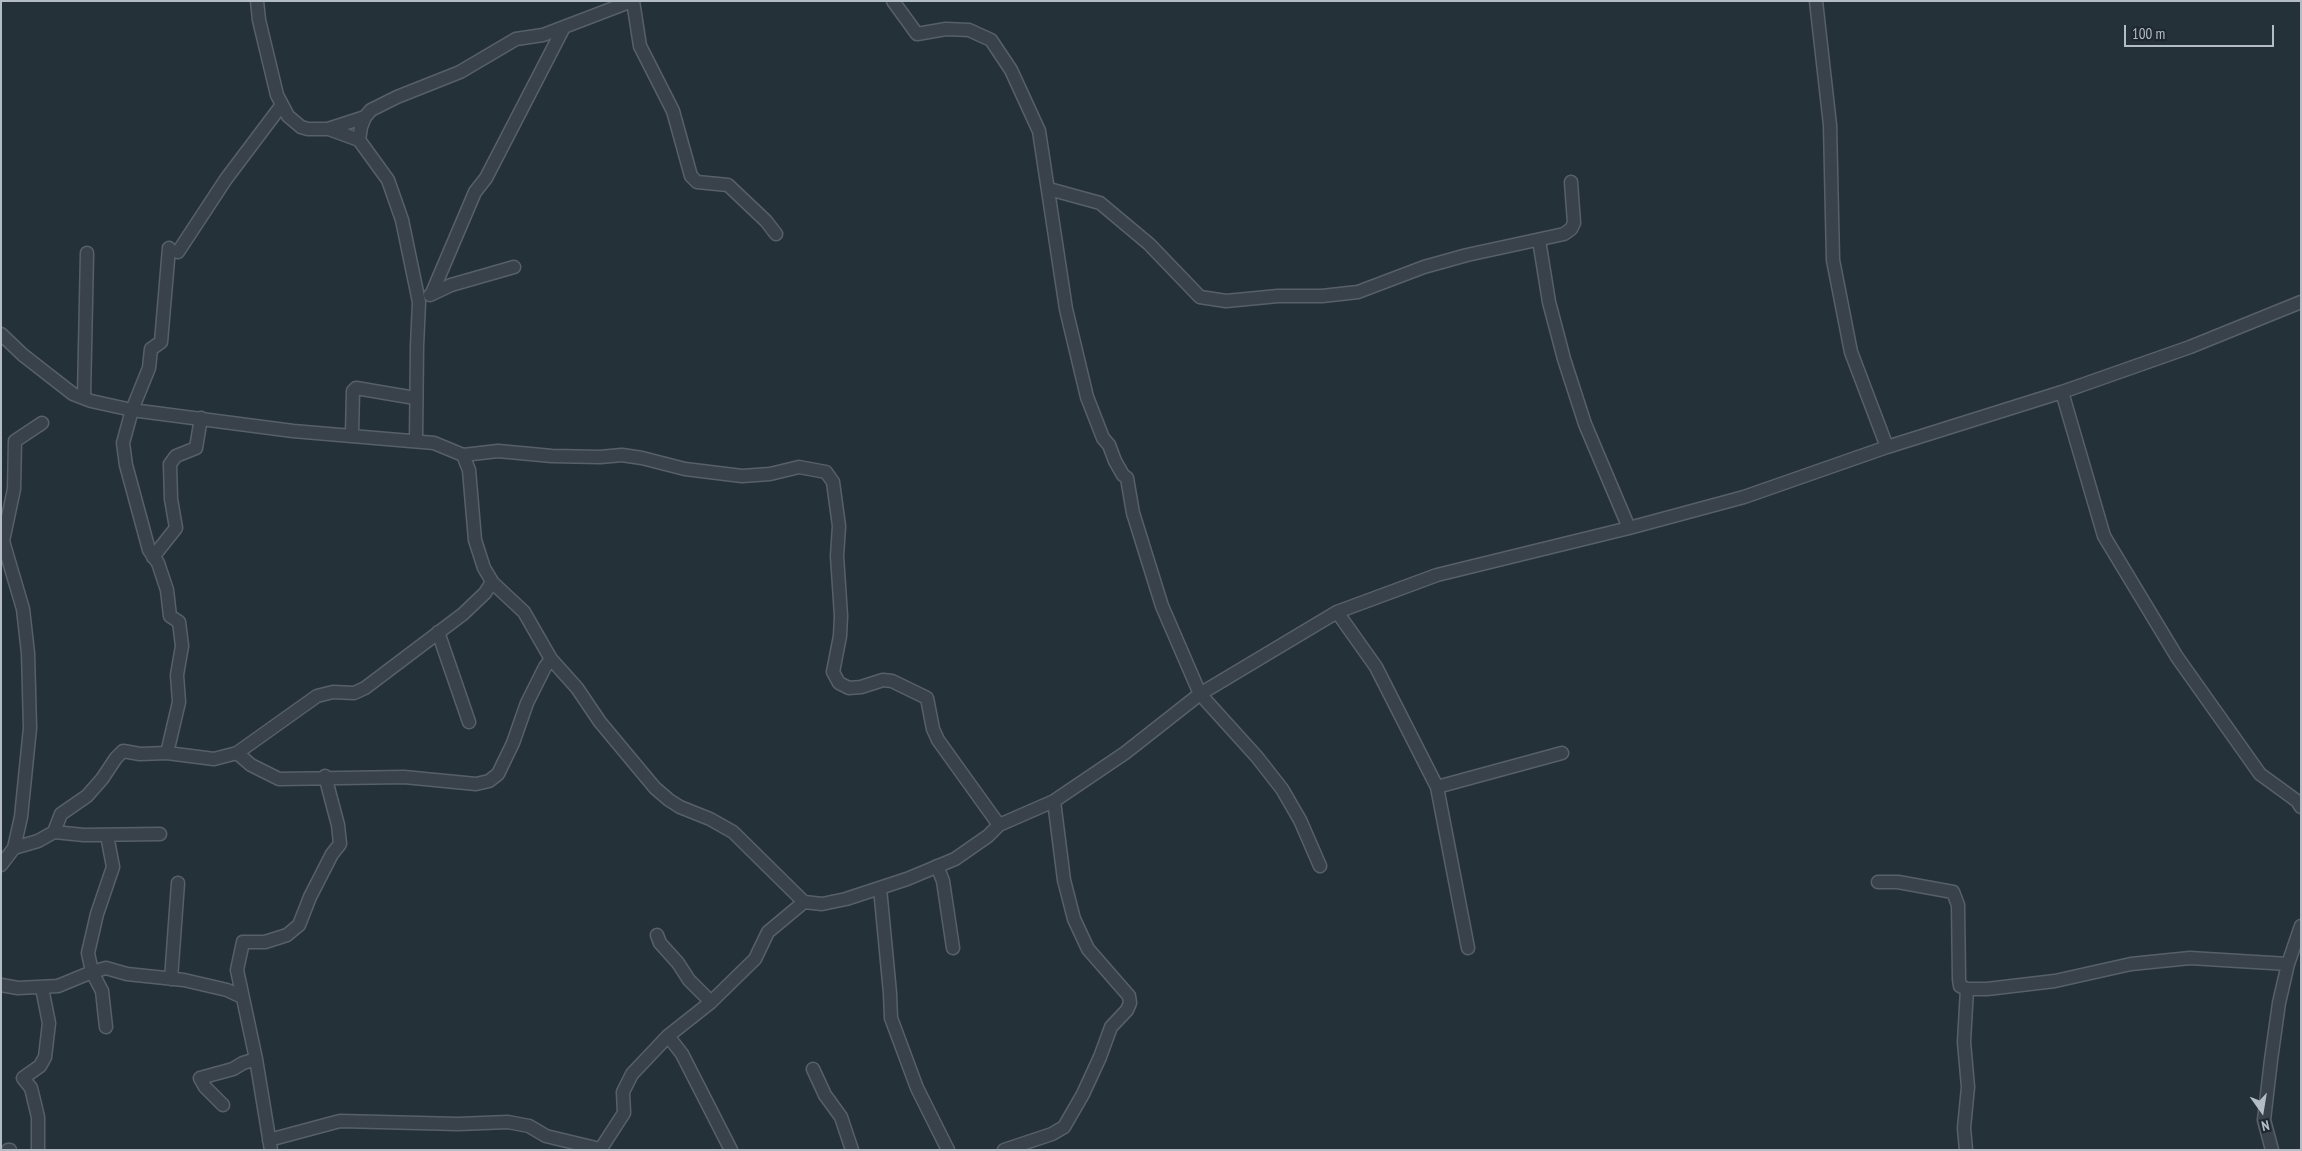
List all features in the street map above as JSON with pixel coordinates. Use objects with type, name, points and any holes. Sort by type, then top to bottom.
[{"type":"street","points":[[257,1],[259,20],[281,106],[288,116],[301,127],[308,129],[328,129],[365,117]]},
{"type":"street","points":[[416,441],[415,398],[419,302],[402,220],[388,180],[361,146],[359,140],[360,127],[371,110],[397,97],[460,72],[516,39],[543,36],[632,1],[640,46],[673,111],[691,176],[697,182],[728,185],[766,221],[776,234]]},
{"type":"street","points":[[893,1],[917,34],[946,29],[969,30],[991,40],[999,50],[1039,131],[1066,309],[1091,408],[1103,438],[1109,445],[1123,475],[1127,478],[1132,513],[1162,606],[1200,694],[1257,757],[1282,789],[1300,820],[1320,866]]},
{"type":"street","points":[[1816,1],[1830,125],[1833,260],[1851,352],[1887,447]]},
{"type":"street","points":[[432,293],[475,192],[486,178],[562,29]]},
{"type":"street","points":[[167,753],[179,702],[177,675],[182,646],[179,622],[170,616],[167,590],[149,550],[141,524],[123,443],[132,410],[149,368],[151,349],[160,342],[173,250],[281,106]]},
{"type":"street","points":[[328,129],[359,140]]},
{"type":"street","points":[[1049,190],[1100,203],[1149,244],[1200,298],[1213,300],[1278,296],[1322,296],[1358,292],[1424,268],[1467,255],[1564,234],[1571,229],[1574,223],[1571,182]]},
{"type":"street","points":[[1539,240],[1549,302],[1564,359],[1585,424],[1629,528]]},
{"type":"street","points":[[84,396],[87,253]]},
{"type":"street","points":[[419,302],[432,293],[452,285],[514,267]]},
{"type":"street","points":[[463,455],[469,470],[475,540],[484,568],[492,582],[524,612],[551,659],[577,688],[600,722],[656,788],[669,800],[733,832],[804,902],[822,904],[846,899],[907,879],[955,859],[999,826],[1054,801],[1124,753],[1200,694],[1338,612],[1445,573],[1629,528],[1744,497],[1887,447],[2062,392],[2190,347],[2301,302]]},
{"type":"street","points":[[1,334],[23,355],[73,394],[84,396],[91,401],[132,410],[293,431],[434,443],[463,455],[498,451],[552,456],[600,457],[622,455],[685,469],[727,474],[770,474],[799,467],[826,472],[833,482],[840,526],[837,556],[841,616],[840,636],[833,672],[839,683],[849,688],[862,687],[883,680],[892,681],[927,698],[933,729],[938,740],[999,826]]},
{"type":"street","points":[[352,435],[353,391],[356,388],[415,398]]},
{"type":"street","points":[[2062,392],[2104,536],[2176,657],[2260,774],[2301,806]]},
{"type":"street","points":[[153,557],[176,528],[171,499],[170,464],[176,456],[196,448],[201,418]]},
{"type":"street","points":[[1,864],[14,848],[21,817],[30,728],[28,653],[23,609],[3,541],[14,489],[15,441],[42,422]]},
{"type":"street","points":[[54,832],[61,814],[88,796],[116,758],[123,752],[140,754],[167,753],[214,759],[237,753],[317,696],[333,692],[354,693],[365,688],[474,604],[485,594],[492,582]]},
{"type":"street","points":[[1338,612],[1376,667],[1437,787],[1468,948]]},
{"type":"street","points":[[438,632],[469,722]]},
{"type":"street","points":[[237,753],[251,766],[279,779],[325,776],[404,777],[476,784],[489,781],[498,774],[505,762],[527,703],[544,667],[551,659]]},
{"type":"street","points":[[1437,787],[1562,753]]},
{"type":"street","points":[[325,776],[338,825],[340,844],[332,854],[310,897],[299,925],[286,935],[264,942],[243,942],[237,970],[256,1059],[270,1145],[340,1121],[458,1124],[508,1122],[529,1126],[546,1136],[600,1150],[624,1113],[623,1092],[632,1074],[668,1036],[711,1002],[755,960],[768,932],[804,902]]},
{"type":"street","points":[[1004,1150],[1052,1134],[1064,1127],[1083,1094],[1100,1058],[1111,1027],[1127,1010],[1130,1003],[1129,996],[1088,949],[1074,919],[1064,880],[1054,801]]},
{"type":"street","points":[[14,848],[38,841],[54,832],[84,835],[160,834]]},
{"type":"street","points":[[106,1027],[102,991],[92,972],[88,953],[113,867],[107,835]]},
{"type":"street","points":[[937,866],[944,881],[953,948]]},
{"type":"street","points":[[1878,882],[1898,882],[1953,892],[1958,905],[1959,979],[1960,986],[1967,990],[2055,981],[2131,964],[2190,958],[2288,964]]},
{"type":"street","points":[[171,979],[178,883]]},
{"type":"street","points":[[880,888],[890,992],[890,1018],[918,1088],[948,1150]]},
{"type":"street","points":[[2272,1150],[2264,1120],[2279,1003],[2288,964],[2301,926]]},
{"type":"street","points":[[656,936],[689,980],[711,1002]]},
{"type":"street","points":[[1,985],[42,988],[68,984],[92,972],[106,968],[127,974],[218,987],[242,997]]},
{"type":"street","points":[[38,1150],[38,1117],[31,1088],[23,1078],[40,1066],[45,1057],[49,1024],[42,988]]},
{"type":"street","points":[[1966,1150],[1964,1128],[1968,1087],[1964,1042],[1967,990]]},
{"type":"street","points":[[668,1036],[682,1054],[731,1150]]},
{"type":"street","points":[[223,1105],[205,1087],[200,1078],[233,1069],[243,1063],[256,1059]]},
{"type":"street","points":[[813,1069],[825,1095],[841,1117],[852,1150]]}]
